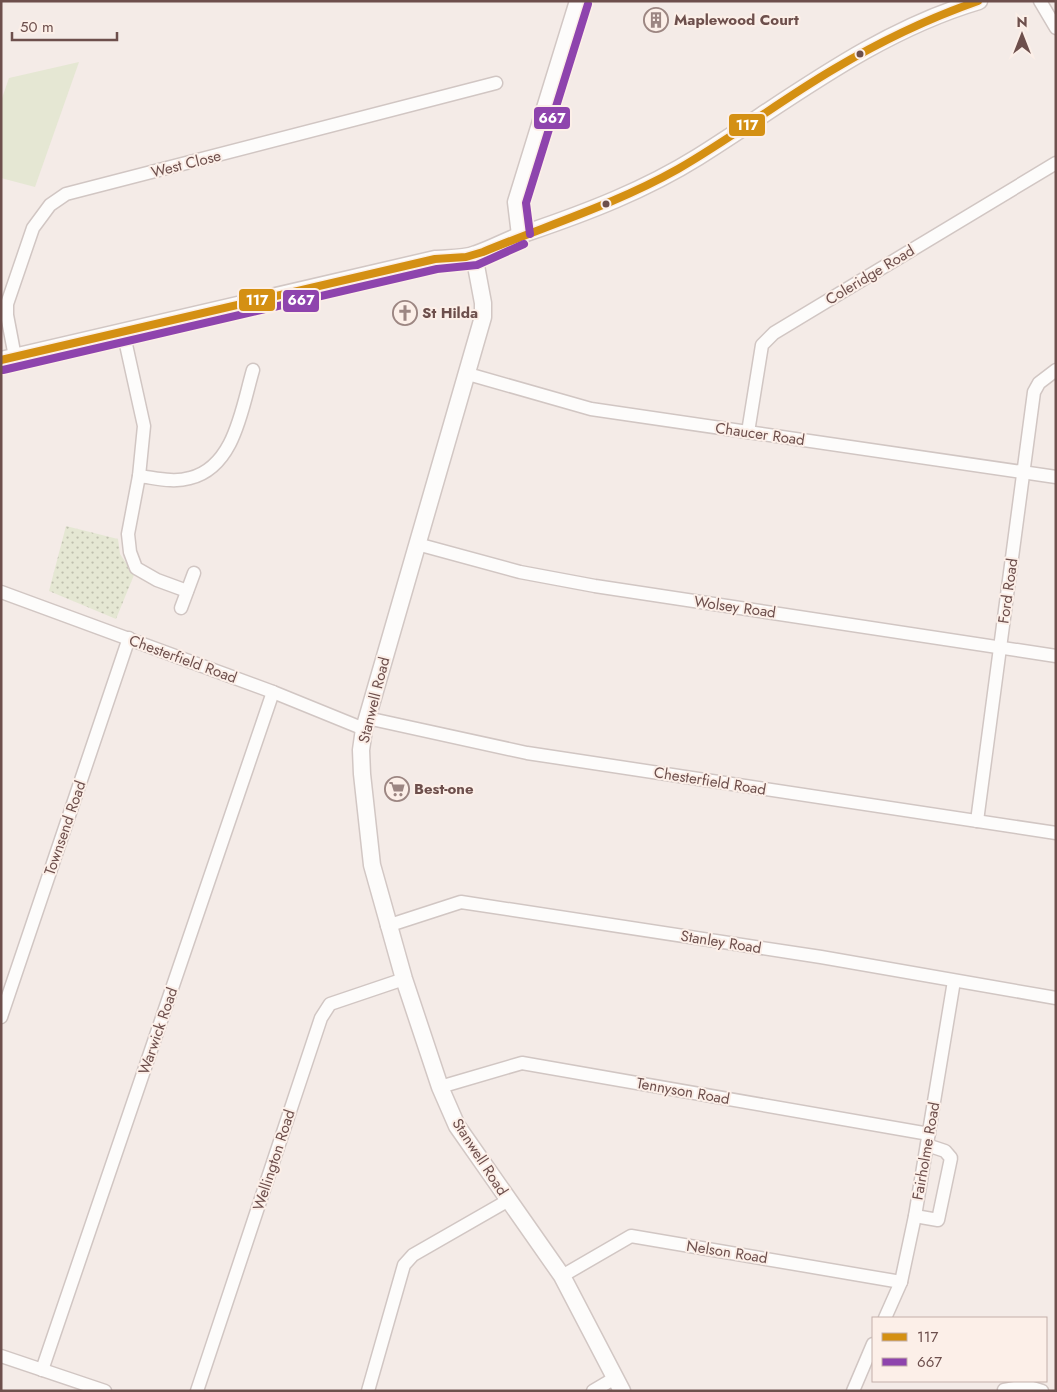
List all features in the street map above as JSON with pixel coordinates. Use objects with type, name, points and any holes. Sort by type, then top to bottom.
[{"type":"street","points":[[520,236],[516,202],[578,1]]},
{"type":"street","points":[[8,358],[435,259],[474,255],[520,236],[599,208],[639,189],[697,158],[854,56],[919,23],[979,1]]},
{"type":"street","points":[[1040,1],[1056,28]]},
{"type":"street","name":"West Close","points":[[8,358],[7,304],[33,228],[46,210],[66,194],[480,81],[496,83]]},
{"type":"street","name":"Coleridge Road","points":[[748,432],[762,345],[774,332],[1056,163]]},
{"type":"street","name":"Stanwell Road","points":[[474,255],[484,303],[483,317],[468,374],[365,723],[361,750],[366,820],[372,865],[387,926],[440,1087],[457,1126],[562,1276],[619,1384]]},
{"type":"street","points":[[123,331],[144,426],[139,476],[128,534],[130,552],[136,568],[157,580],[187,592]]},
{"type":"street","points":[[139,476],[168,480],[190,478],[215,465],[231,442],[253,370]]},
{"type":"street","name":"Ford Road","points":[[977,821],[1034,392],[1039,383],[1056,370]]},
{"type":"street","name":"Chaucer Road","points":[[468,374],[591,409],[1056,477]]},
{"type":"street","name":"Wolsey Road","points":[[417,544],[520,572],[595,586],[1056,656]]},
{"type":"street","points":[[181,608],[194,573]]},
{"type":"street","name":"Chesterfield Road","points":[[1,592],[274,692],[365,723],[527,753],[1056,832]]},
{"type":"street","name":"Townsend Road","points":[[1,1017],[129,638]]},
{"type":"street","name":"Warwick Road","points":[[42,1370],[274,692]]},
{"type":"street","name":"Stanley Road","points":[[387,926],[461,902],[954,980],[1056,998]]},
{"type":"street","name":"Wellington Road","points":[[197,1391],[321,1018],[330,1004],[404,979]]},
{"type":"street","name":"Fairholme Road","points":[[885,1317],[901,1282],[915,1216],[954,980]]},
{"type":"street","name":"Tennyson Road","points":[[440,1087],[522,1063],[928,1140],[945,1151],[951,1158],[938,1220],[915,1216]]},
{"type":"street","points":[[368,1391],[404,1265],[413,1254],[508,1200]]},
{"type":"street","name":"Nelson Road","points":[[562,1276],[631,1236],[901,1282]]},
{"type":"street","points":[[852,1391],[872,1346]]},
{"type":"street","points":[[1,1356],[105,1391]]},
{"type":"street","points":[[593,1391],[619,1384]]},
{"type":"street","points":[[1004,1390],[1026,1386],[1042,1391]]},
{"type":"green space","points":[[79,62],[35,187],[1,178],[1,101],[9,78]]},
{"type":"green space","points":[[66,526],[118,539],[120,554],[134,575],[116,619],[49,591]]},
{"type":"transit line","name":"117","points":[[1,360],[435,259],[466,257],[483,252],[606,204],[654,182],[698,157],[795,93],[852,59],[922,23],[978,1]]},
{"type":"transit line","name":"667","points":[[530,234],[526,203],[588,4]]},
{"type":"transit line","name":"667","points":[[3,370],[437,269],[477,265],[524,244]]},
{"type":"place","name":"Maplewood Court","points":[[656,20]]},
{"type":"place","name":"St Hilda","points":[[405,313]]},
{"type":"place","name":"Best-one","points":[[397,789]]}]
